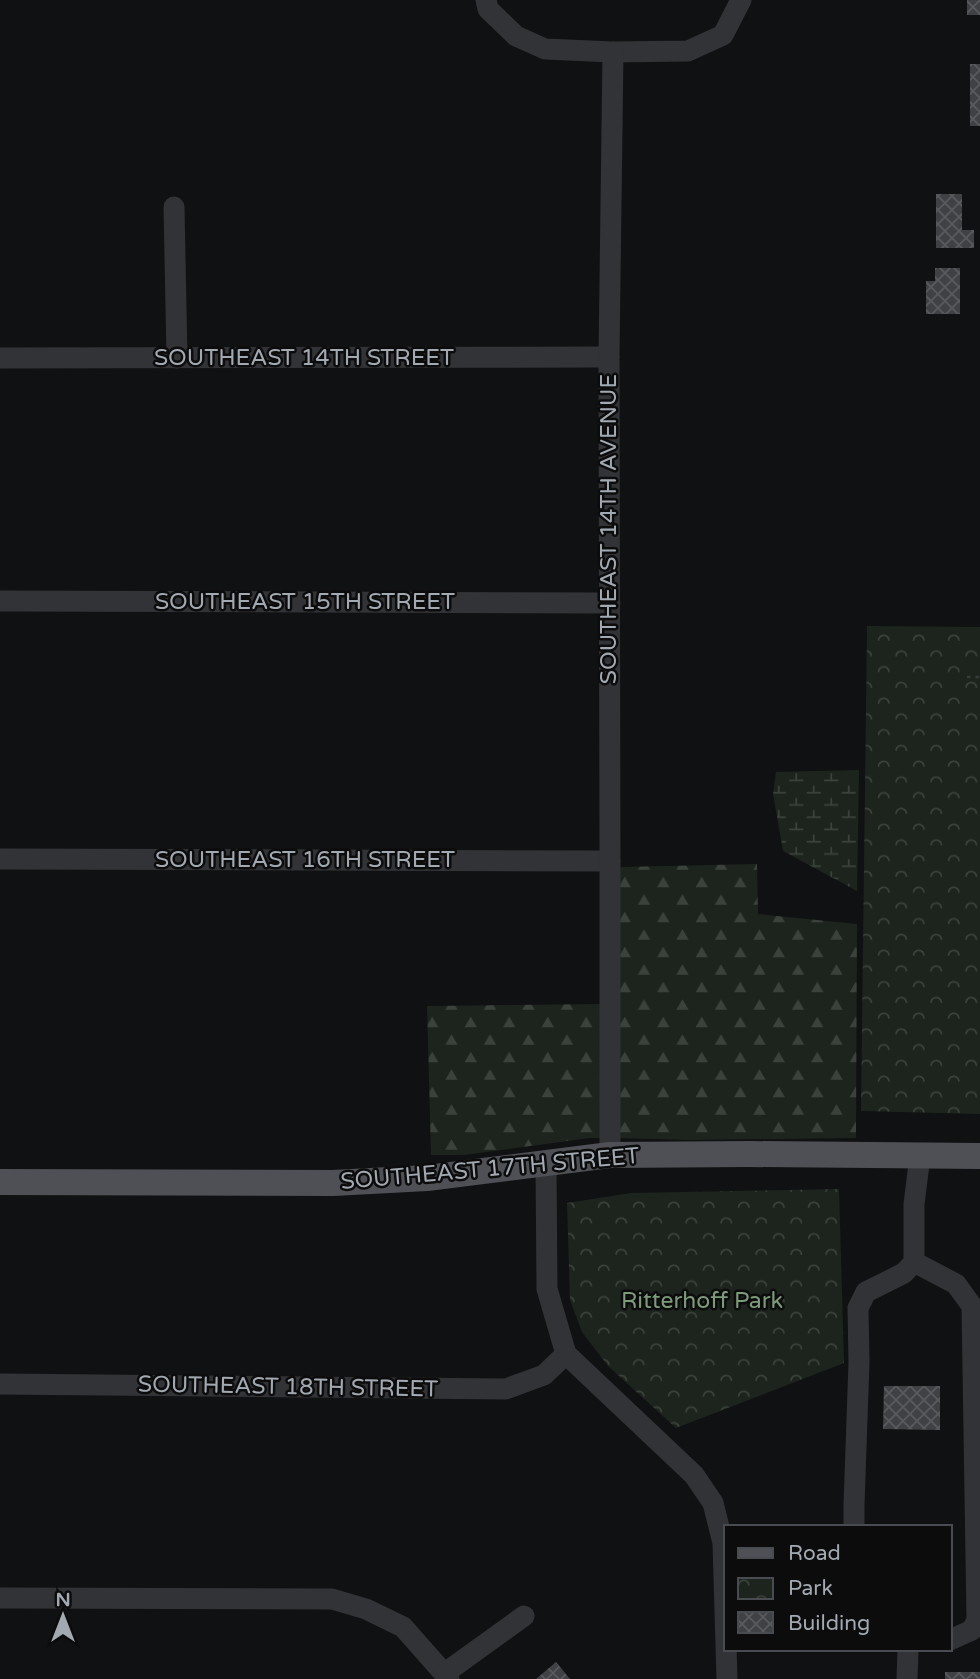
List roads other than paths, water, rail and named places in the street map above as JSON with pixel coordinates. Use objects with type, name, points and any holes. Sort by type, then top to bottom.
[{"type":"main road","name":"SOUTHEAST 17TH STREET","points":[[0,1182],[332,1183],[427,1178],[610,1155],[980,1156]]},
{"type":"street","points":[[486,0],[488,9],[516,36],[545,50],[613,52],[688,51],[723,35],[741,0]]},
{"type":"street","name":"SOUTHEAST 14TH AVENUE","points":[[610,1155],[608,357],[613,52]]},
{"type":"street","points":[[174,207],[177,358]]},
{"type":"street","name":"SOUTHEAST 14TH STREET","points":[[0,358],[608,357]]},
{"type":"street","name":"SOUTHEAST 15TH STREET","points":[[0,601],[610,604]]},
{"type":"street","name":"SOUTHEAST 16TH STREET","points":[[0,859],[610,861]]},
{"type":"street","points":[[855,1525],[858,1308],[866,1292],[904,1273],[914,1262],[914,1204],[920,1156]]},
{"type":"street","points":[[546,1164],[547,1289],[566,1354],[694,1475],[713,1503],[723,1543],[724,1577]]},
{"type":"street","points":[[914,1262],[956,1284],[972,1306],[977,1620],[972,1630],[952,1639]]},
{"type":"street","name":"SOUTHEAST 18TH STREET","points":[[0,1384],[506,1389],[544,1374],[566,1354]]},
{"type":"street","points":[[0,1598],[332,1599],[366,1609],[403,1627],[447,1676],[524,1616]]},
{"type":"street","points":[[726,1651],[727,1679]]},
{"type":"street","points":[[907,1679],[908,1651]]},
{"type":"park label","name":"Ritterhoff Park","points":[[702,1301]]}]
